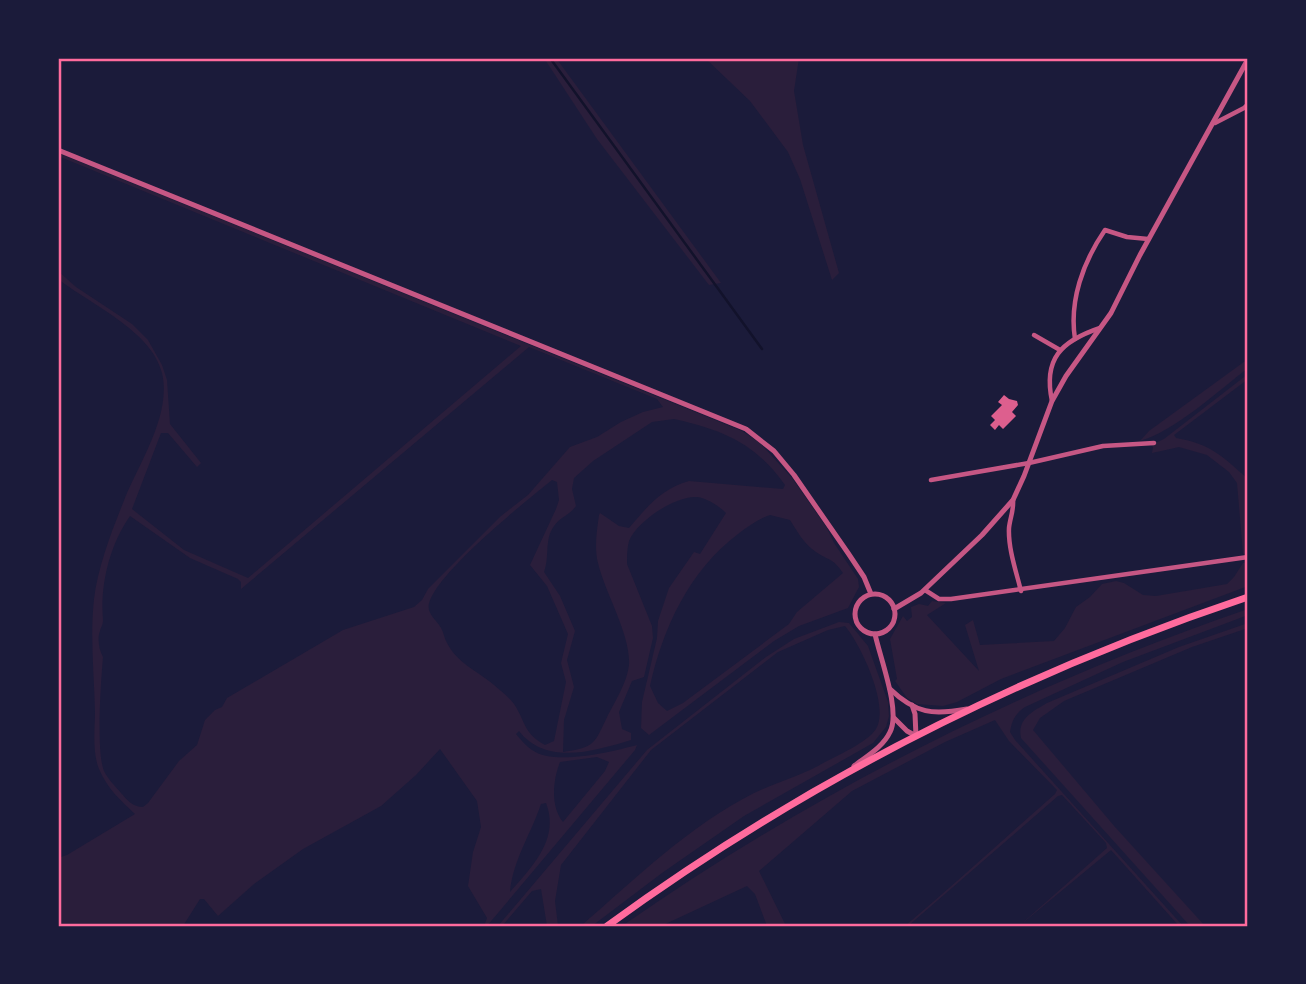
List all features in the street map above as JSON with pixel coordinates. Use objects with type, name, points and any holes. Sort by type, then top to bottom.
[{"type":"main road","points":[[607,926],[754,826],[848,772],[970,708],[1074,661],[1248,597]]},
{"type":"street","points":[[894,609],[925,590],[982,535],[1013,500],[1052,401],[1066,376],[1102,327],[1248,59]]},
{"type":"street","points":[[1215,122],[1248,104]]},
{"type":"street","points":[[58,150],[746,429],[774,452],[789,469],[864,577],[871,594]]},
{"type":"street","points":[[1074,339],[1072,324],[1076,294],[1087,261],[1105,230],[1127,237],[1148,239]]},
{"type":"street","points":[[1052,401],[1048,381],[1054,356],[1074,339],[1102,327]]},
{"type":"street","points":[[1034,335],[1060,350]]},
{"type":"street","points":[[931,480],[1029,463],[1103,446],[1154,443]]},
{"type":"street","points":[[1013,500],[1014,508],[1009,527],[1010,544],[1021,591]]},
{"type":"street","points":[[925,590],[940,599],[1021,591],[1248,557]]},
{"type":"street","points":[[871,594],[886,597],[894,609],[892,624],[885,631],[875,634],[863,631],[855,621],[854,615],[859,601],[871,594]]},
{"type":"street","points":[[848,772],[883,743],[892,730],[894,718],[890,689],[875,634]]},
{"type":"street","points":[[890,689],[924,712],[942,713],[970,708]]},
{"type":"street","points":[[912,705],[916,736]]},
{"type":"street","points":[[894,718],[916,736]]},
{"type":"shaded area","points":[[544,58],[556,58],[721,283],[709,285],[597,139]]},
{"type":"shaded area","points":[[705,58],[799,58],[794,91],[803,145],[839,273],[832,280],[800,179],[788,152],[750,101]]},
{"type":"shaded area","points":[[58,153],[742,431],[760,443],[792,478],[858,579],[859,587],[848,608],[799,626],[774,641],[649,735],[641,728],[642,702],[657,638],[658,621],[669,588],[694,552],[700,554],[726,513],[701,498],[679,500],[648,518],[633,534],[628,544],[627,564],[652,626],[653,638],[644,677],[632,681],[619,712],[622,729],[631,733],[631,740],[572,753],[557,752],[543,749],[530,742],[519,731],[516,734],[532,750],[554,757],[583,756],[637,745],[635,750],[487,926],[484,926],[487,918],[468,886],[473,852],[481,827],[477,801],[440,749],[381,806],[303,849],[254,884],[218,916],[204,899],[200,899],[183,926],[58,926],[58,858],[135,814],[110,788],[102,776],[95,755],[93,613],[96,587],[106,550],[123,503],[152,440],[164,389],[156,358],[146,344],[133,331],[58,279],[58,271],[76,287],[132,324],[148,340],[167,380],[170,424],[201,463],[197,467],[168,433],[161,433],[132,509],[184,550],[248,578],[521,346],[58,156]],"holes":[[[529,347],[657,399],[663,407],[643,412],[597,437],[570,447],[528,495],[501,516],[428,589],[414,607],[343,630],[227,698],[222,707],[205,720],[197,745],[179,761],[148,803],[139,807],[123,796],[104,771],[100,748],[103,657],[99,634],[103,622],[105,580],[117,540],[130,516],[190,558],[238,579],[241,589]],[[674,419],[708,428],[737,440],[762,459],[785,485],[783,489],[689,481],[662,494],[629,528],[619,526],[600,513],[596,539],[597,557],[601,575],[622,627],[629,653],[629,665],[621,691],[593,742],[588,746],[563,752],[564,720],[574,687],[567,660],[575,631],[560,596],[544,572],[551,531],[556,523],[576,506],[572,489],[574,478],[593,461],[652,422]],[[552,480],[557,482],[559,500],[530,565],[547,586],[568,634],[561,663],[566,682],[554,741],[545,745],[529,731],[510,699],[456,656],[429,610],[431,597],[442,581]],[[770,515],[790,520],[808,545],[833,562],[843,573],[797,612],[789,624],[683,703],[667,711],[658,703],[650,686],[662,643],[680,602],[705,565],[738,534]],[[597,757],[609,762],[605,771],[563,822],[554,801],[560,762]],[[546,803],[549,816],[547,840],[535,862],[510,892],[518,858],[541,804]]]},
{"type":"shaded area","points":[[1248,359],[1248,368],[1196,409],[1167,429],[1140,441],[1149,431]]},
{"type":"shaded area","points":[[1248,374],[1248,379],[1174,435],[1215,452],[1248,479],[1248,553],[1243,554],[1237,483],[1229,472],[1207,455],[1179,447],[1152,453],[1151,445],[1164,439]]},
{"type":"shaded area","points":[[1248,562],[1248,586],[1001,679],[957,702],[943,706],[917,704],[907,698],[895,681],[897,679],[890,639],[903,616],[907,621],[912,617],[911,607],[919,604],[928,606],[932,601],[946,603],[927,615],[979,671],[965,625],[973,620],[980,645],[1054,641],[1065,628],[1076,607],[1102,584],[1116,581],[1143,595],[1156,596],[1227,584],[1243,563]]},
{"type":"shaded area","points":[[1248,609],[1248,615],[1123,662],[1025,707],[1016,715],[1010,732],[1183,926],[1179,926],[1111,850],[1019,926],[1107,848],[1106,843],[1062,795],[905,926],[1057,790],[1009,741],[995,720],[945,742],[852,791],[759,871],[786,926],[767,926],[755,894],[747,886],[661,926],[622,926],[770,831],[924,746],[1003,707],[1084,672]]},
{"type":"shaded area","points":[[839,622],[849,623],[868,646],[888,702],[889,716],[886,727],[873,743],[744,816],[592,926],[581,926],[663,854],[707,821],[754,793],[810,770],[849,750],[876,729],[879,719],[877,691],[866,661],[845,626],[828,630],[778,652],[651,750],[561,865],[555,901],[558,926],[547,926],[541,889],[532,891],[502,926],[498,926],[647,750],[766,657],[794,639]]},
{"type":"shaded area","points":[[1248,623],[1248,628],[1192,647],[1064,701],[1040,718],[1033,730],[1115,827],[1205,926],[1190,926],[1021,738],[1020,731],[1027,717],[1047,703],[1179,647]]},
{"type":"building","points":[[1004,395],[1017,401],[1018,405],[1012,412],[1016,416],[1003,429],[999,425],[995,430],[990,425],[995,420],[991,416],[1002,405],[998,402]]},
{"type":"waterway","points":[[550,58],[762,349]]}]
